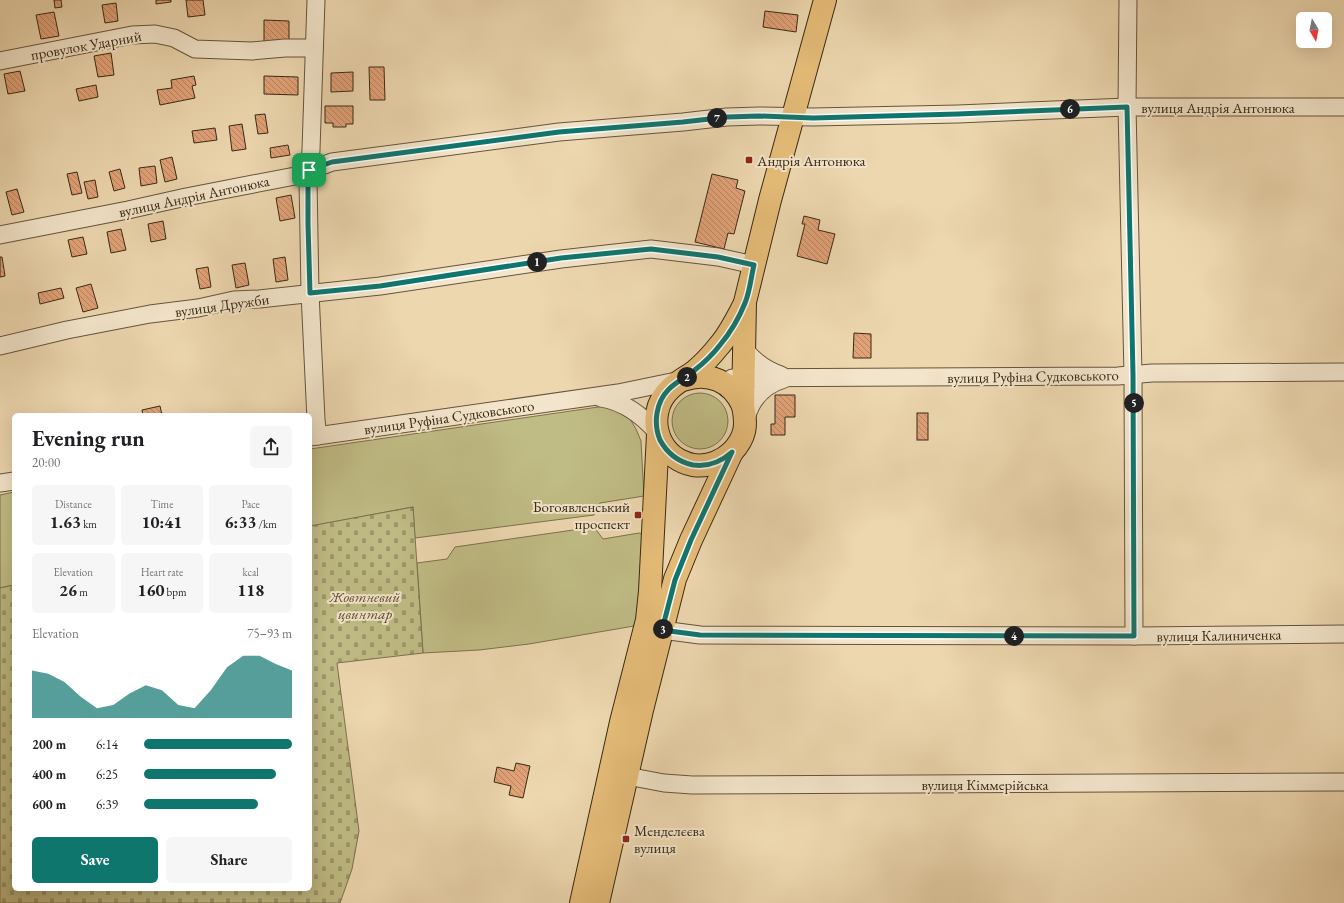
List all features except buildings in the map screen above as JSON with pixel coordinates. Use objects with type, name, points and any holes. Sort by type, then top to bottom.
[{"type":"main road","points":[[658,433],[661,442],[669,452],[679,460],[698,465],[711,464],[722,460],[737,447],[744,434],[745,302],[770,200],[825,0]]},
{"type":"main road","points":[[581,903],[628,696],[647,620],[650,591],[658,433],[657,412],[661,400],[669,389],[683,380],[709,358],[720,346],[745,302]]},
{"type":"main road","name":"вулиця Руфіна Судковського","points":[[683,380],[698,376],[714,378]]},
{"type":"main road","points":[[714,378],[730,386],[738,395],[744,413]]},
{"type":"main road","points":[[598,903],[627,776],[675,580],[691,540],[732,452]]},
{"type":"street","points":[[314,437],[316,420],[310,293],[308,180],[311,150],[316,0]]},
{"type":"street","points":[[1128,0],[1127,107],[1133,374],[1134,636]]},
{"type":"street","name":"провулок Ударний","points":[[0,61],[132,36],[155,34],[174,38],[195,49],[252,51],[285,48],[314,48]]},
{"type":"street","name":"вулиця Андрія Антонюка","points":[[0,235],[295,176],[319,166],[338,161],[559,132],[727,117],[794,116],[813,118],[1127,107],[1344,106]]},
{"type":"street","name":"вулиця Дружби","points":[[0,346],[67,330],[150,314],[198,308],[234,300],[259,299],[380,286],[561,258],[651,249],[718,257],[754,265]]},
{"type":"street","name":"вулиця Руфіна Судковського","points":[[745,350],[752,359],[766,369],[782,376],[794,378]]},
{"type":"street","name":"вулиця Руфіна Судковського","points":[[714,378],[1118,376],[1152,373],[1344,372]]},
{"type":"street","name":"вулиця Руфіна Судковського","points":[[744,413],[764,389],[778,381],[794,378]]},
{"type":"street","name":"вулиця Руфіна Судковського","points":[[314,437],[638,390],[683,380]]},
{"type":"street","name":"вулиця Руфіна Судковського","points":[[589,397],[603,398],[625,405],[639,414],[658,433]]},
{"type":"street","points":[[0,483],[12,481]]},
{"type":"street","name":"вулиця Калиниченка","points":[[662,630],[700,635],[1134,636],[1344,634]]},
{"type":"street","name":"вулиця Кіммерійська","points":[[627,776],[664,783],[692,785],[1344,782]]},
{"type":"green space","points":[[694,393],[706,393],[720,401],[728,415],[726,432],[720,441],[706,449],[694,449],[684,444],[677,437],[672,427],[672,415],[677,405],[684,398]]},
{"type":"green space","points":[[605,406],[610,407],[630,419],[636,429],[641,441],[644,496],[600,503],[594,515],[415,538],[413,507],[312,526],[312,449]]},
{"type":"green space","points":[[12,492],[12,585],[0,588],[0,495]]},
{"type":"green space","name":"Жовтневий цвинтар","points":[[413,507],[423,653],[337,663],[359,831],[352,869],[340,903],[0,903],[0,588],[12,585],[12,891],[312,891],[312,526]]},
{"type":"green space","points":[[594,527],[603,539],[639,533],[643,534],[639,623],[634,626],[529,644],[479,650],[423,653],[417,563],[447,559],[455,547]]},
{"type":"place","name":"Андрія Антонюка","points":[[749,160]]},
{"type":"place","name":"Богоявленський проспект","points":[[638,515]]},
{"type":"place","name":"Менделєєва вулиця","points":[[626,839]]},
{"type":"route","points":[[1127,107],[1133,374],[1134,636],[700,635],[662,630],[675,580],[691,540],[732,452],[719,462],[711,464],[694,465],[679,460],[666,449],[657,432],[656,419],[658,406],[669,389],[683,380],[709,358],[720,346],[745,302],[754,265],[718,257],[651,249],[561,258],[380,286],[310,293],[308,224],[309,170],[332,162],[487,141],[559,132],[727,117],[794,116],[813,118],[1127,107]]}]
